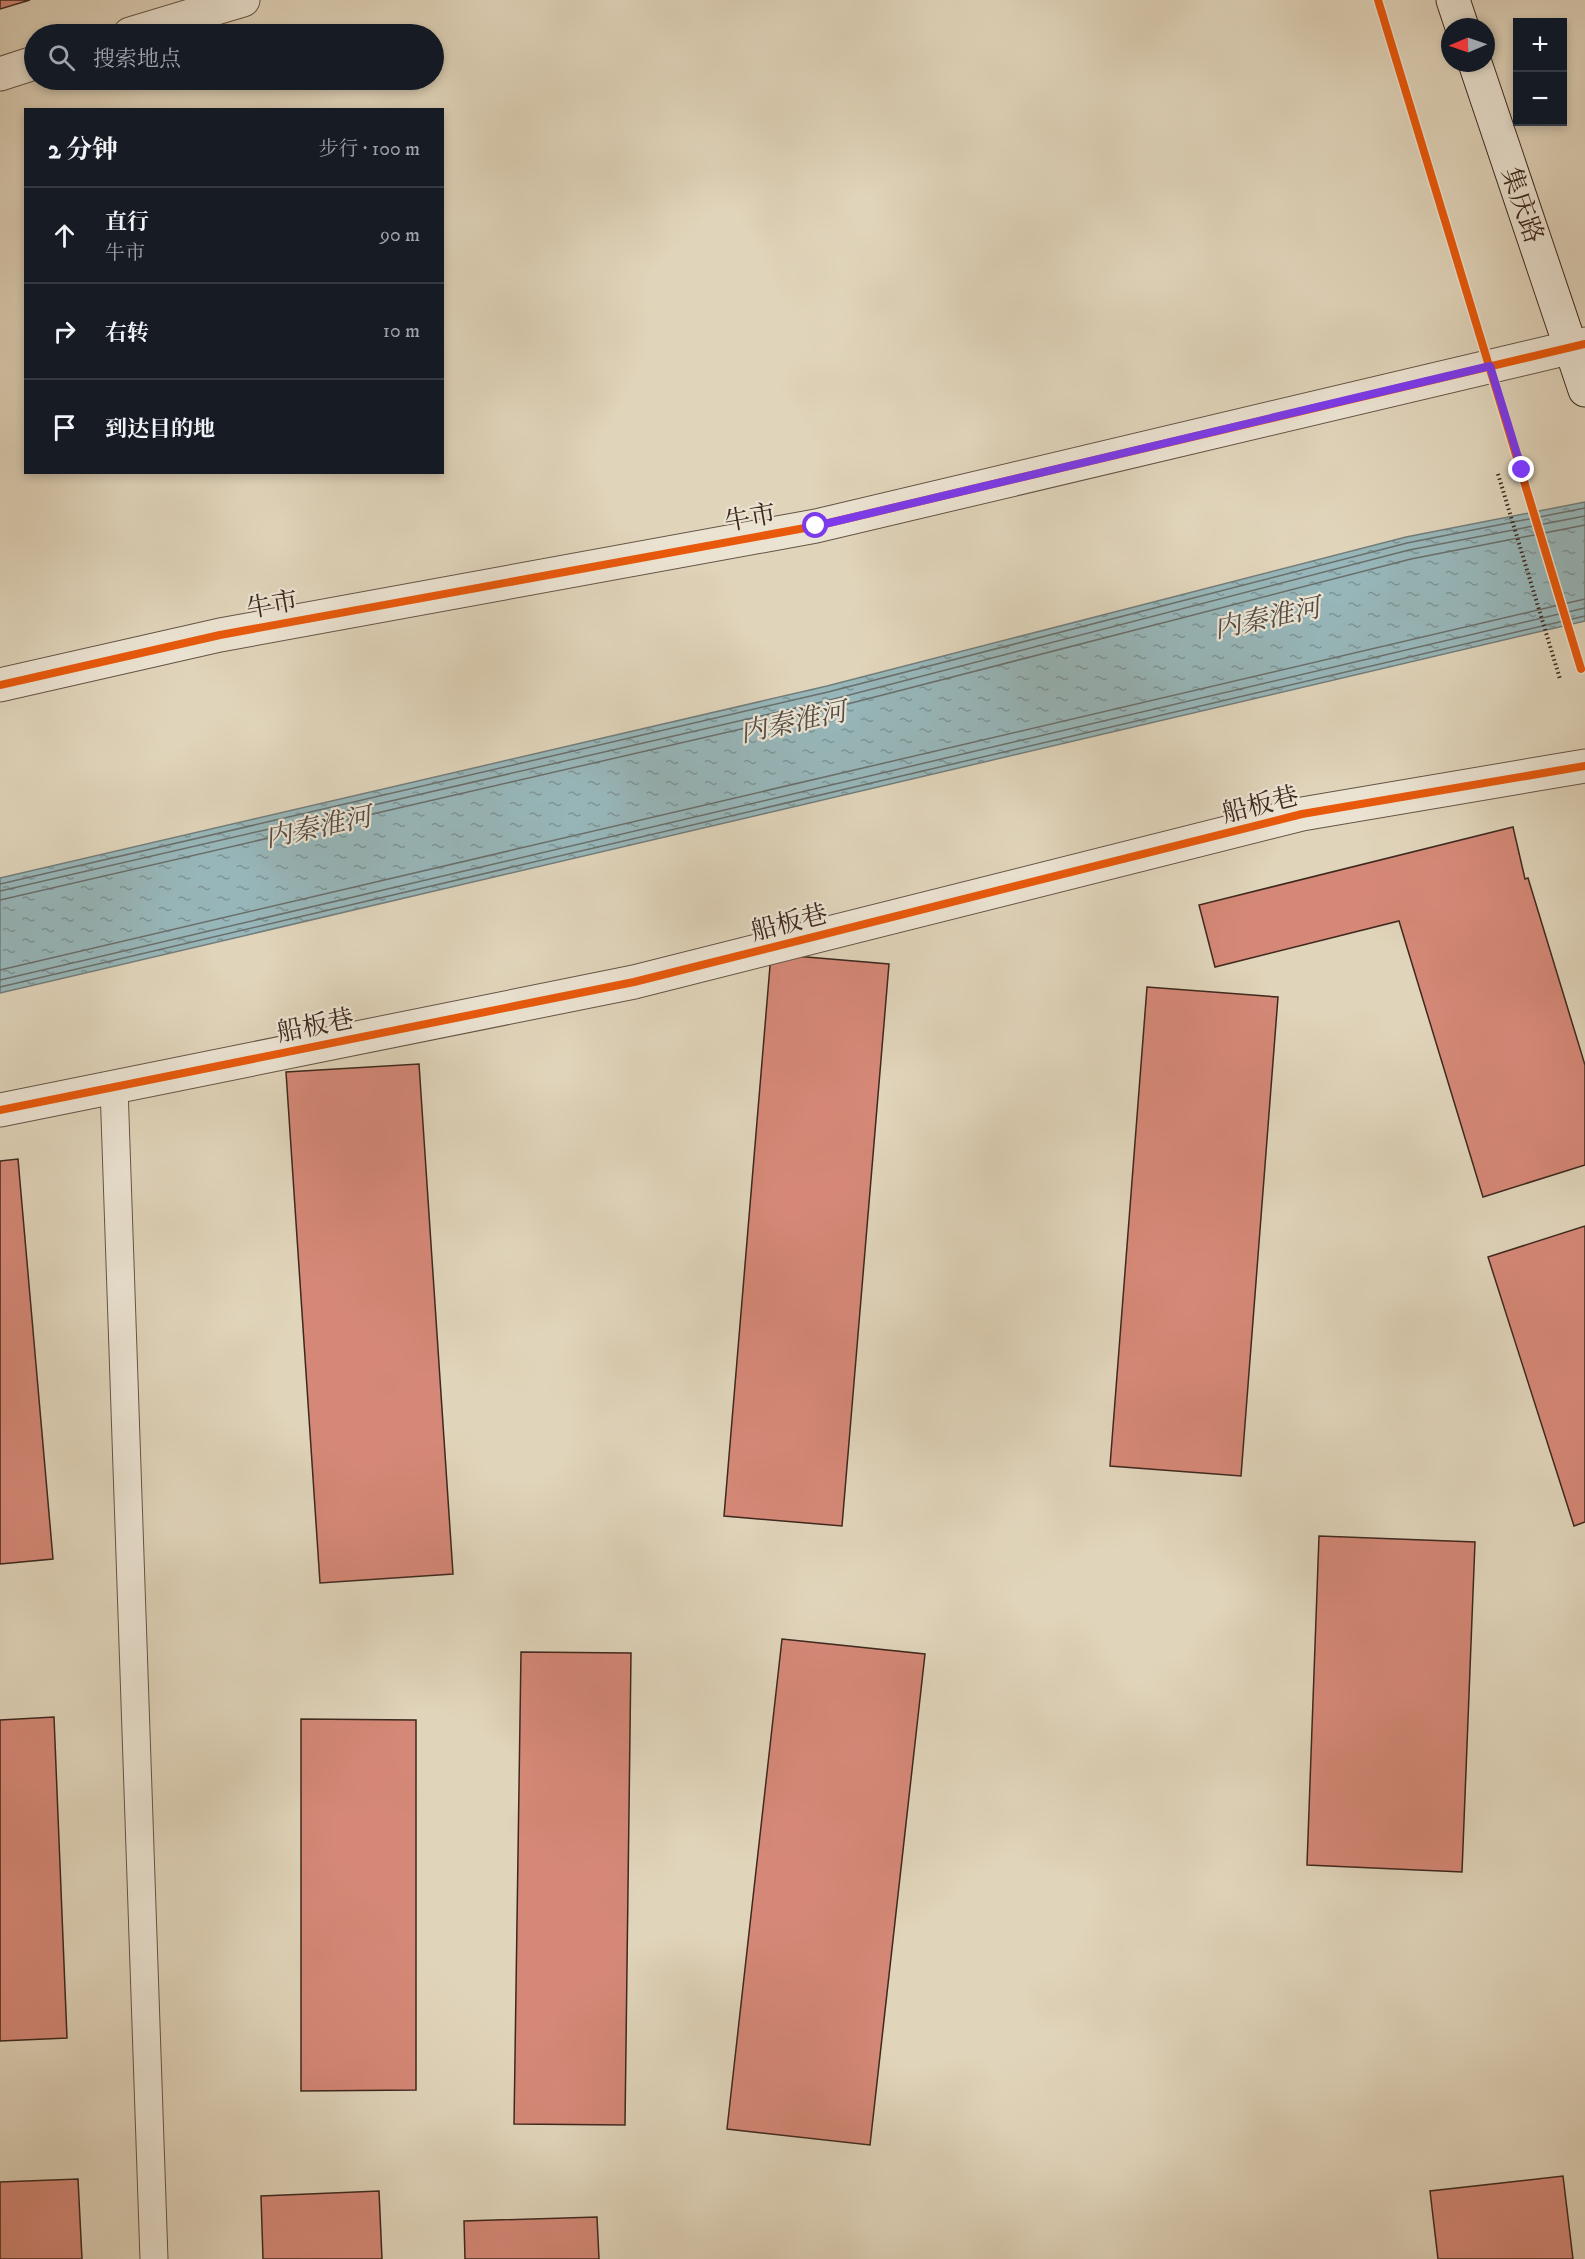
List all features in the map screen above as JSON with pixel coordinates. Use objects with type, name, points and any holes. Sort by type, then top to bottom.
[{"type":"street","points":[[163,24],[243,0]]},
{"type":"street","points":[[1453,0],[1459,18]]},
{"type":"street","points":[[0,74],[24,66]]},
{"type":"street","name":"集庆路","points":[[1478,72],[1578,345],[1585,390]]},
{"type":"street","name":"牛市","points":[[0,685],[220,635],[816,526],[1578,345]]},
{"type":"street","name":"船板巷","points":[[0,1110],[634,982],[1302,814],[1585,766]]},
{"type":"lane","points":[[114,1087],[154,2259]]},
{"type":"path","points":[[1498,474],[1560,678]]},
{"type":"water","name":"内秦淮河","points":[[1585,502],[1585,621],[0,993],[0,878],[827,686],[1406,537]]},
{"type":"building","points":[[0,0],[30,0],[0,9]]},
{"type":"building","points":[[1513,827],[1525,879],[1528,878],[1585,1065],[1585,1165],[1483,1197],[1399,921],[1215,967],[1199,905]]},
{"type":"building","points":[[771,954],[889,964],[842,1526],[724,1516]]},
{"type":"building","points":[[1147,987],[1278,997],[1241,1476],[1110,1466]]},
{"type":"building","points":[[419,1064],[453,1574],[320,1583],[286,1072]]},
{"type":"building","points":[[18,1159],[53,1559],[0,1564],[0,1161]]},
{"type":"building","points":[[1585,1226],[1585,1522],[1574,1526],[1488,1257]]},
{"type":"building","points":[[1319,1536],[1475,1542],[1462,1872],[1307,1865]]},
{"type":"building","points":[[782,1639],[925,1654],[870,2145],[727,2129]]},
{"type":"building","points":[[521,1652],[631,1653],[625,2125],[514,2124]]},
{"type":"building","points":[[54,1717],[67,2038],[0,2041],[0,1720]]},
{"type":"building","points":[[301,1719],[416,1720],[416,2090],[301,2091]]},
{"type":"building","points":[[1563,2176],[1573,2259],[1438,2259],[1430,2191]]},
{"type":"building","points":[[78,2179],[82,2259],[0,2259],[0,2182]]},
{"type":"building","points":[[379,2191],[382,2259],[263,2259],[261,2196]]},
{"type":"building","points":[[597,2217],[599,2259],[465,2259],[464,2221]]},
{"type":"cycle path","points":[[1378,0],[1581,669]]},
{"type":"cycle path","points":[[0,685],[220,635],[816,526],[1585,344]]},
{"type":"cycle path","points":[[0,1110],[634,982],[1302,814],[1585,766]]},
{"type":"route","points":[[816,526],[1490,366],[1522,470]]}]
